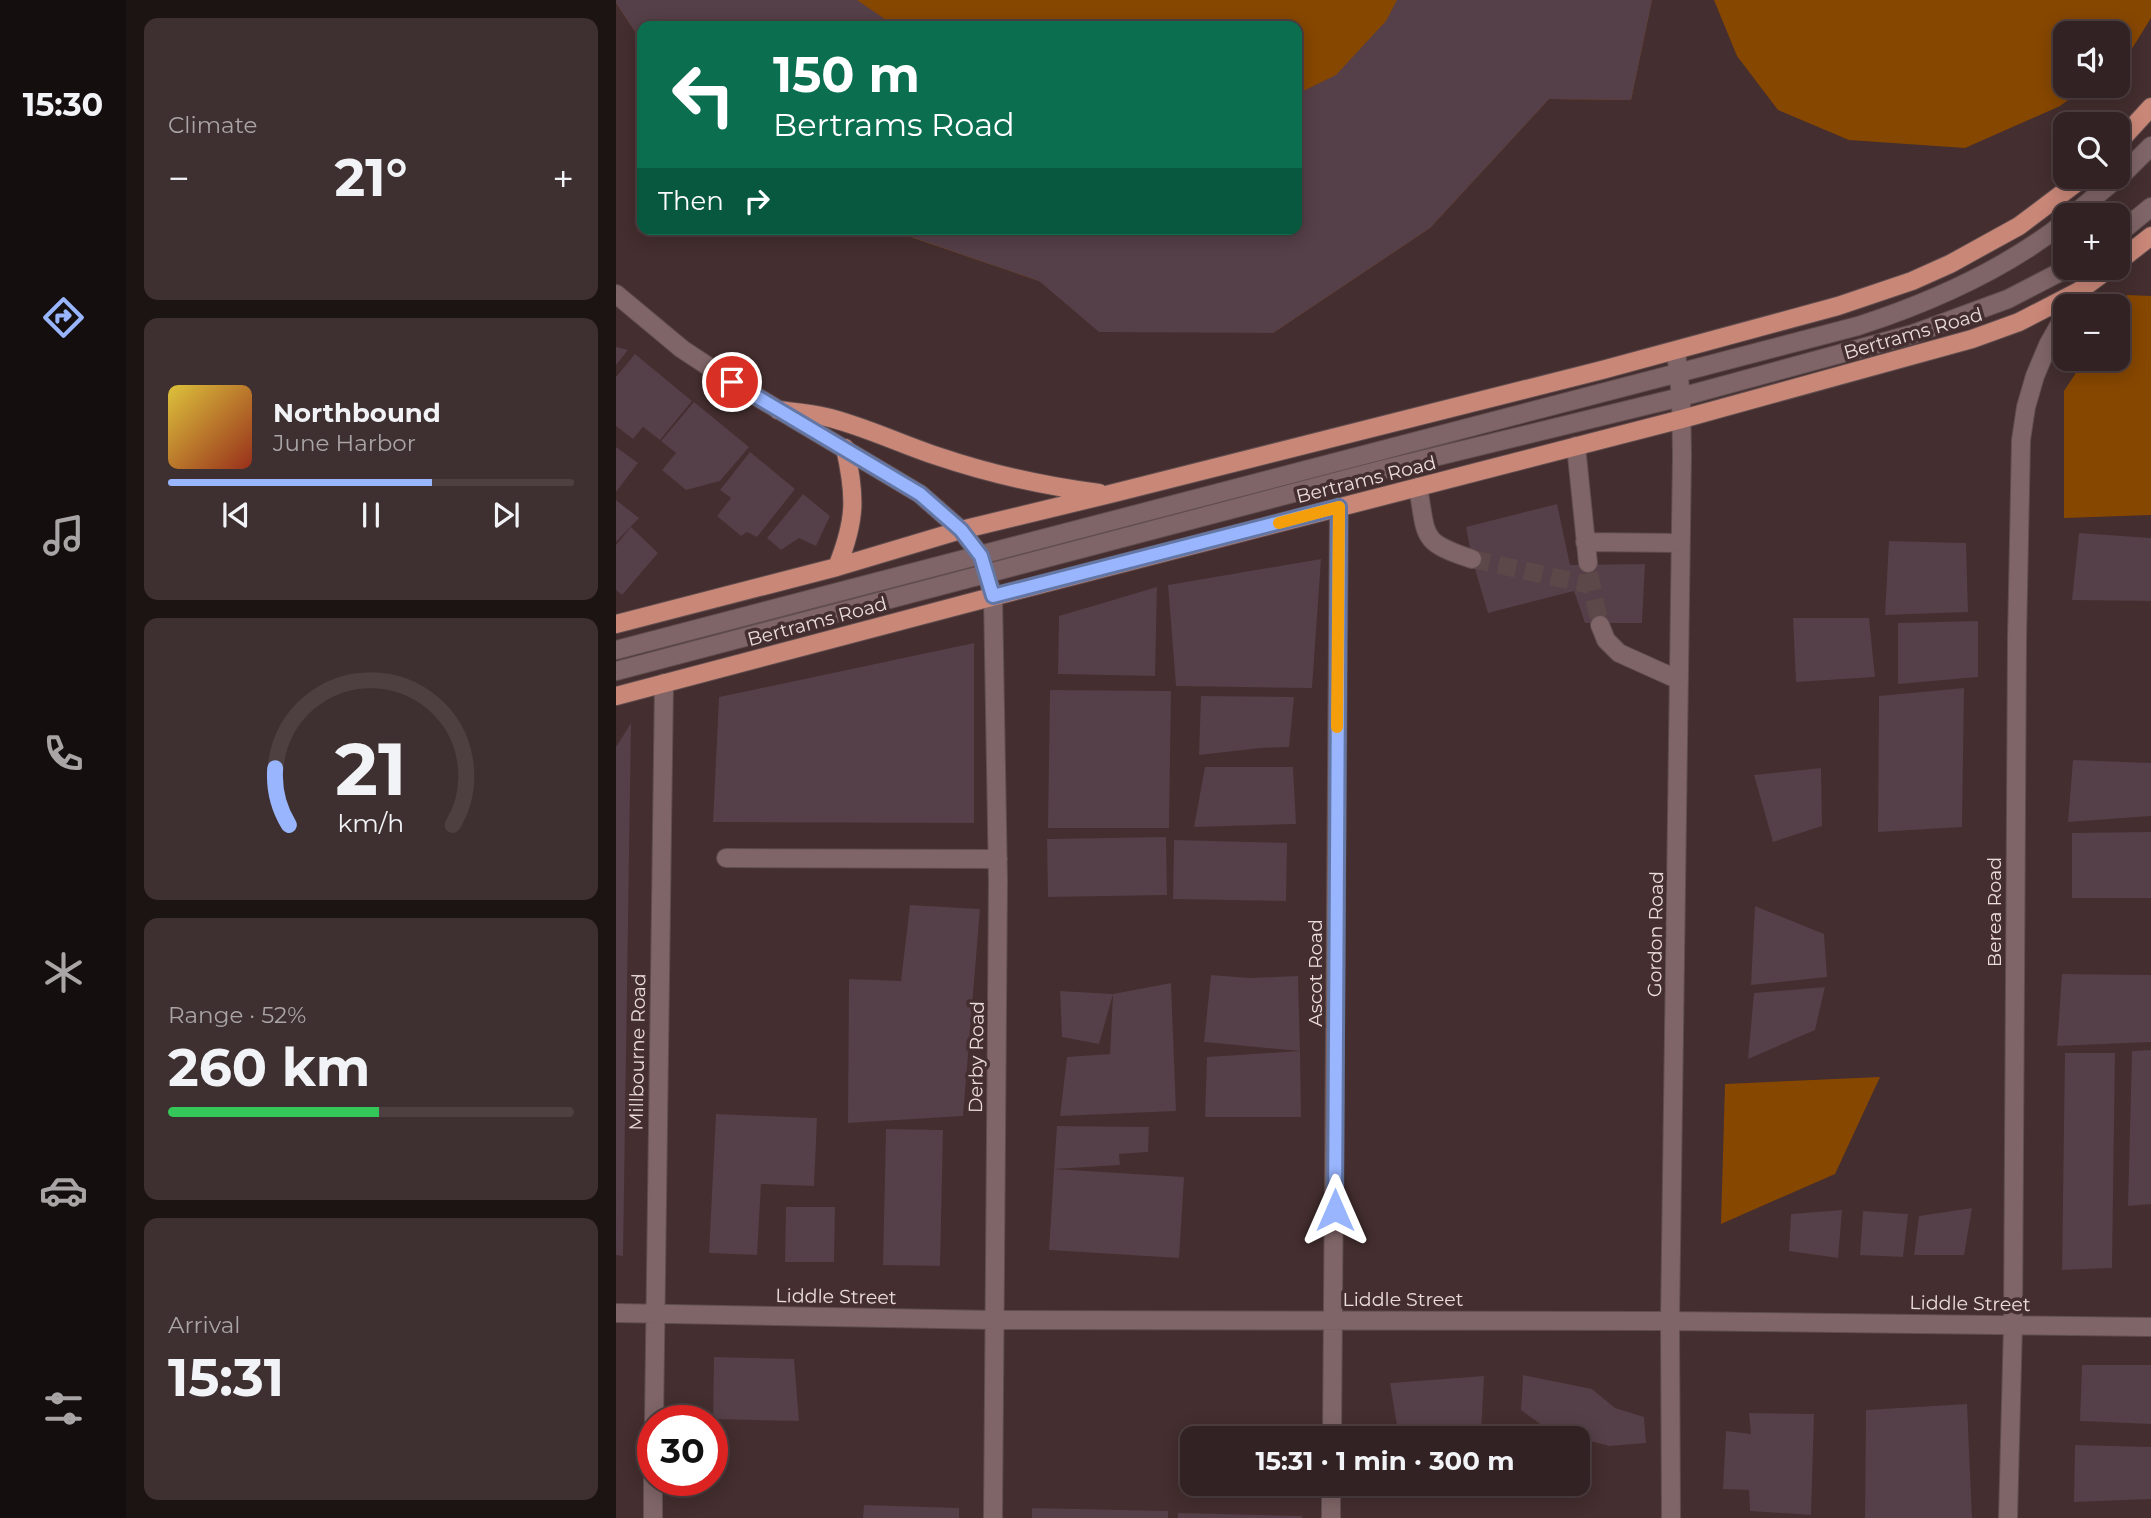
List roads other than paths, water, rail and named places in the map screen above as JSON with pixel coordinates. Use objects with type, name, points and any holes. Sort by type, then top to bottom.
[{"type":"main road","points":[[2130,130],[2151,107]]},
{"type":"main road","points":[[616,624],[837,567],[961,530],[1676,351],[1838,306],[1912,281],[1950,264],[2019,226],[2068,189]]},
{"type":"main road","points":[[2130,253],[2151,236]]},
{"type":"main road","name":"Bertrams Road","points":[[2081,294],[2096,280]]},
{"type":"main road","name":"Bertrams Road","points":[[616,696],[1682,419],[1972,339],[2053,308]]},
{"type":"main road","points":[[778,410],[825,416],[986,471],[1060,488],[1110,494]]},
{"type":"main road","points":[[837,567],[848,541],[853,517],[854,496],[845,448]]},
{"type":"street","points":[[2087,203],[2151,146]]},
{"type":"street","points":[[2130,224],[2151,207]]},
{"type":"street","points":[[616,650],[1858,326],[1937,298],[1988,272],[2053,230]]},
{"type":"street","points":[[616,671],[1381,470],[1681,397],[1926,330],[2008,299],[2053,276]]},
{"type":"street","points":[[616,293],[682,349],[778,410],[920,494],[961,530],[981,556]]},
{"type":"street","name":"Berea Road","points":[[2008,1518],[2021,440],[2026,407],[2035,376],[2053,336]]},
{"type":"street","name":"Gordon Road","points":[[1671,1518],[1670,1321],[1682,419],[1676,351]]},
{"type":"street","points":[[1576,446],[1588,563]]},
{"type":"street","points":[[1418,487],[1426,534],[1437,546],[1472,559]]},
{"type":"street","name":"Ascot Road","points":[[1332,1426],[1339,507]]},
{"type":"street","points":[[1585,542],[1681,543]]},
{"type":"street","name":"Derby Road","points":[[981,556],[993,596],[998,859],[993,1518]]},
{"type":"street","points":[[1600,625],[1605,639],[1619,653],[1679,680]]},
{"type":"street","name":"Millbourne Road","points":[[654,1405],[664,683]]},
{"type":"street","points":[[726,858],[998,859]]},
{"type":"street","name":"Liddle Street","points":[[616,1313],[994,1320],[1670,1321],[2151,1327]]},
{"type":"street","points":[[653,1496],[653,1518]]},
{"type":"street","points":[[1331,1496],[1331,1518]]},
{"type":"tunnel","points":[[1472,559],[1590,585]]},
{"type":"tunnel","points":[[1589,573],[1600,625]]}]
